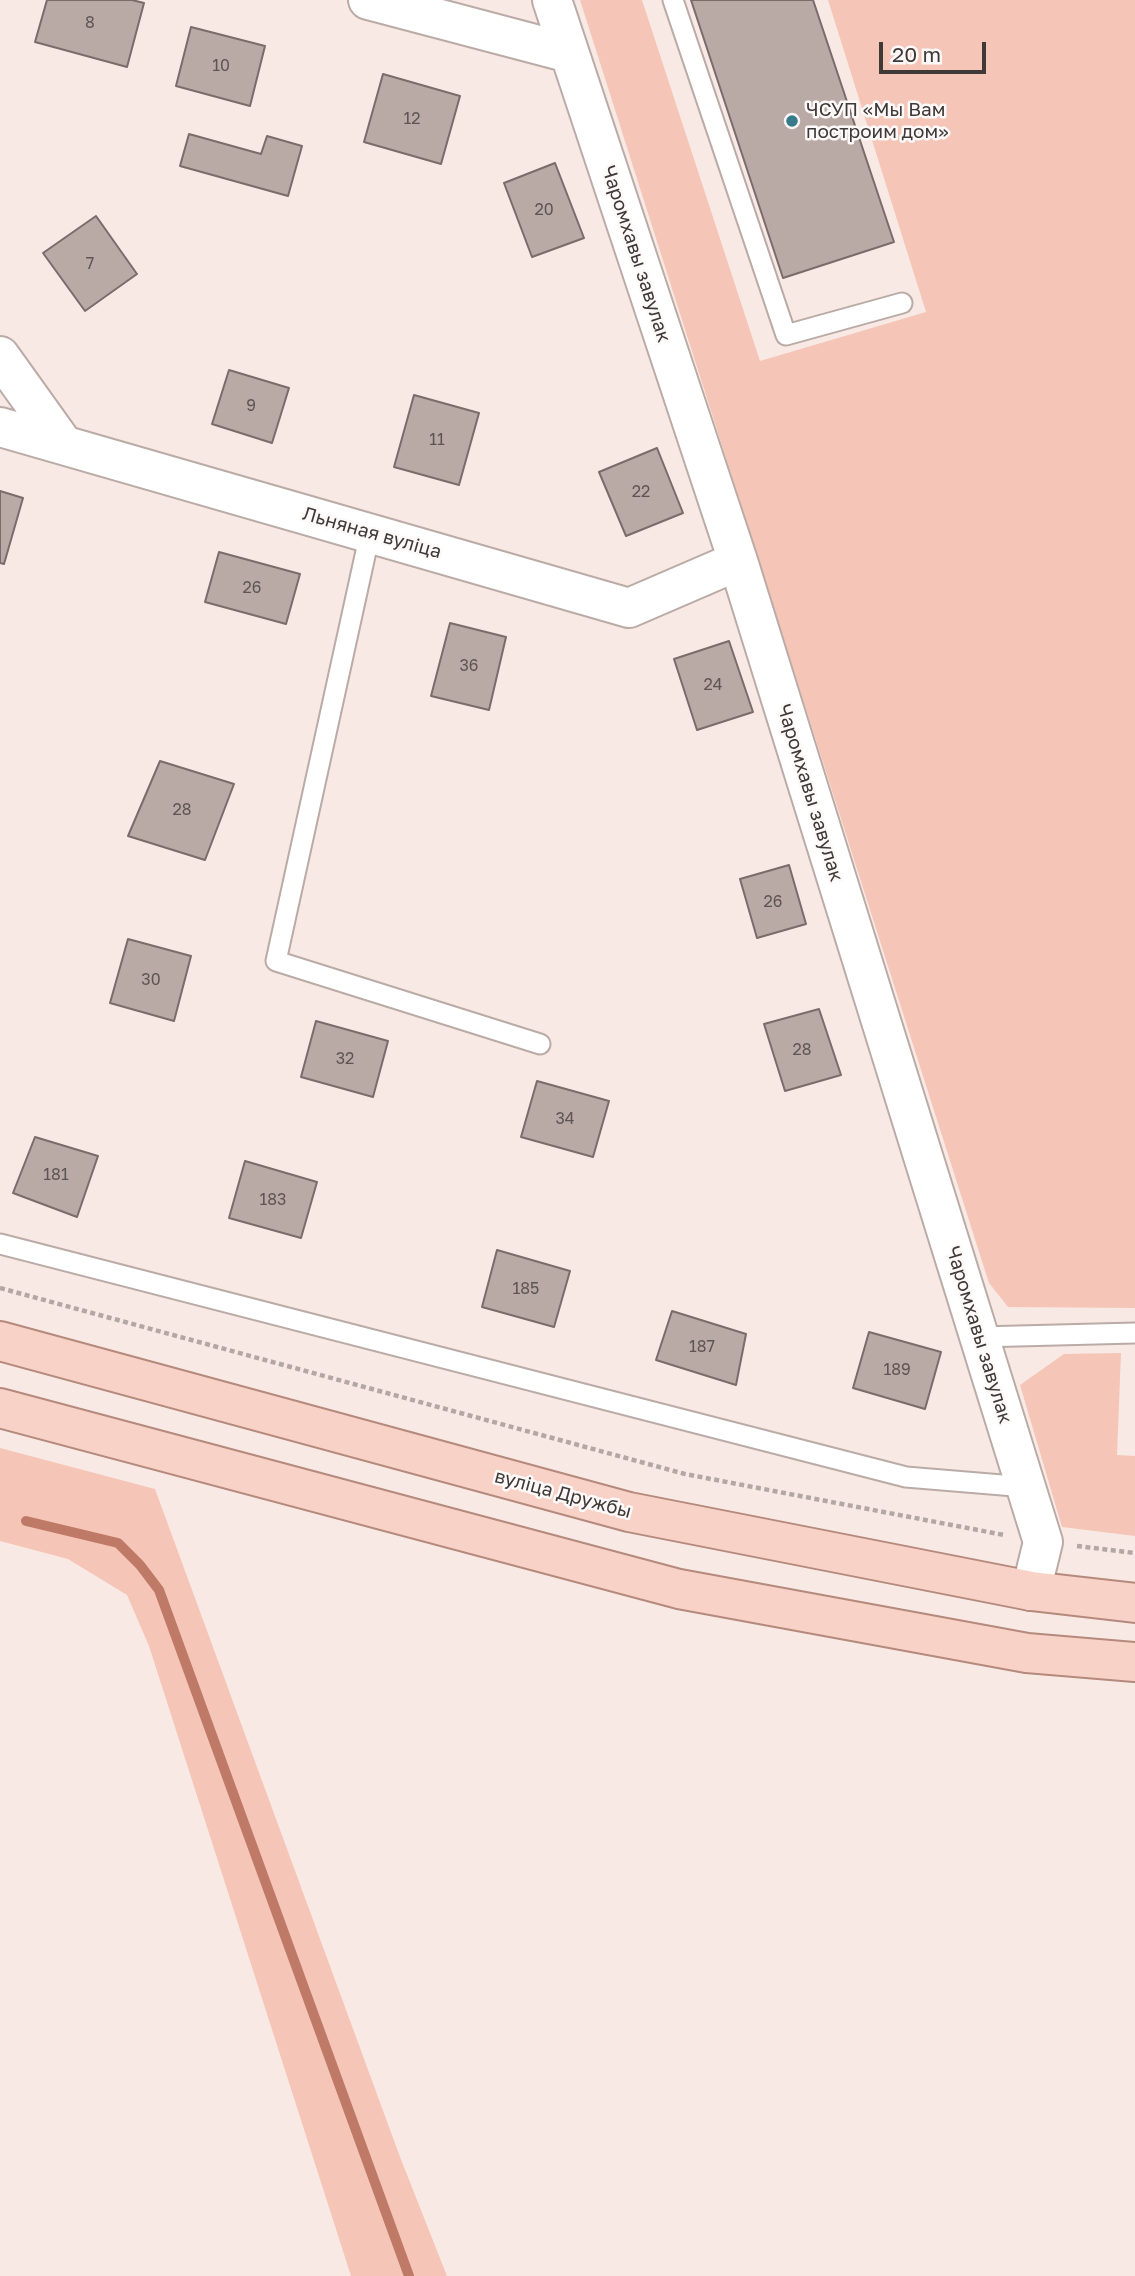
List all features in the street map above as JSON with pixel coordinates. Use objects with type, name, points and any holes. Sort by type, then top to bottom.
[{"type":"main road","name":"вуліца Дружбы","points":[[0,1341],[629,1512],[1031,1591],[1135,1603]]},
{"type":"main road","points":[[0,1408],[679,1589],[1027,1653],[1135,1662]]},
{"type":"street","points":[[368,0],[569,53]]},
{"type":"street","name":"Чаромхавы завулак","points":[[552,0],[738,561],[1043,1542],[1031,1591]]},
{"type":"street","points":[[0,356],[63,444]]},
{"type":"street","name":"Льняная вуліца","points":[[0,427],[629,608],[738,561]]},
{"type":"lane","points":[[673,0],[786,335],[902,303]]},
{"type":"lane","points":[[370,533],[276,961],[540,1044]]},
{"type":"lane","points":[[0,1244],[906,1477],[1026,1487]]},
{"type":"lane","points":[[979,1337],[1135,1333]]},
{"type":"path","points":[[0,1287],[685,1474],[1008,1536]]},
{"type":"path","points":[[1068,1545],[1135,1553]]},
{"type":"shaded area","points":[[580,0],[642,0],[760,361],[926,312],[828,0],[1135,0],[1135,1308],[1008,1307],[989,1283]]},
{"type":"shaded area","points":[[1121,1353],[1117,1455],[1135,1456],[1135,1536],[1062,1527],[1020,1385],[1064,1354]]},
{"type":"shaded area","points":[[0,1448],[155,1489],[400,2157],[447,2276],[351,2276],[149,1646],[127,1595],[68,1559],[0,1541]]},
{"type":"building","points":[[47,0],[132,0],[144,3],[127,67],[35,42]]},
{"type":"building","name":"ЧСУП «Мы Вам построим дом»","points":[[691,0],[813,0],[894,242],[783,278]]},
{"type":"building","points":[[191,27],[265,46],[250,106],[176,86]]},
{"type":"building","points":[[383,74],[460,96],[441,164],[364,142]]},
{"type":"building","points":[[189,134],[261,154],[267,136],[302,146],[288,196],[180,166]]},
{"type":"building","points":[[555,163],[584,238],[532,257],[504,183]]},
{"type":"building","points":[[96,216],[137,274],[85,311],[43,253]]},
{"type":"building","points":[[229,370],[289,388],[272,443],[212,424]]},
{"type":"building","points":[[414,395],[479,413],[459,485],[394,467]]},
{"type":"building","points":[[657,448],[683,513],[626,536],[599,472]]},
{"type":"building","points":[[0,491],[23,498],[4,564],[0,563]]},
{"type":"building","points":[[219,552],[300,574],[286,624],[205,602]]},
{"type":"building","points":[[450,623],[506,637],[489,710],[431,696]]},
{"type":"building","points":[[729,641],[753,712],[697,730],[674,659]]},
{"type":"building","points":[[160,761],[234,784],[205,860],[128,836]]},
{"type":"building","points":[[789,865],[806,924],[757,938],[740,879]]},
{"type":"building","points":[[128,939],[191,956],[174,1021],[110,1003]]},
{"type":"building","points":[[819,1009],[841,1075],[785,1091],[764,1024]]},
{"type":"building","points":[[316,1021],[388,1041],[373,1097],[301,1077]]},
{"type":"building","points":[[537,1081],[609,1101],[593,1157],[521,1137]]},
{"type":"building","points":[[35,1137],[98,1156],[77,1217],[13,1193]]},
{"type":"building","points":[[245,1161],[317,1182],[301,1238],[229,1218]]},
{"type":"building","points":[[497,1250],[570,1271],[554,1327],[482,1307]]},
{"type":"building","points":[[672,1311],[746,1334],[736,1385],[656,1360]]},
{"type":"building","points":[[869,1332],[941,1352],[925,1409],[853,1388]]},
{"type":"waterway","points":[[26,1521],[118,1543],[140,1565],[159,1590],[409,2276]]},
{"type":"place","name":"ЧСУП «Мы Вам построим дом»","points":[[792,121]]}]
